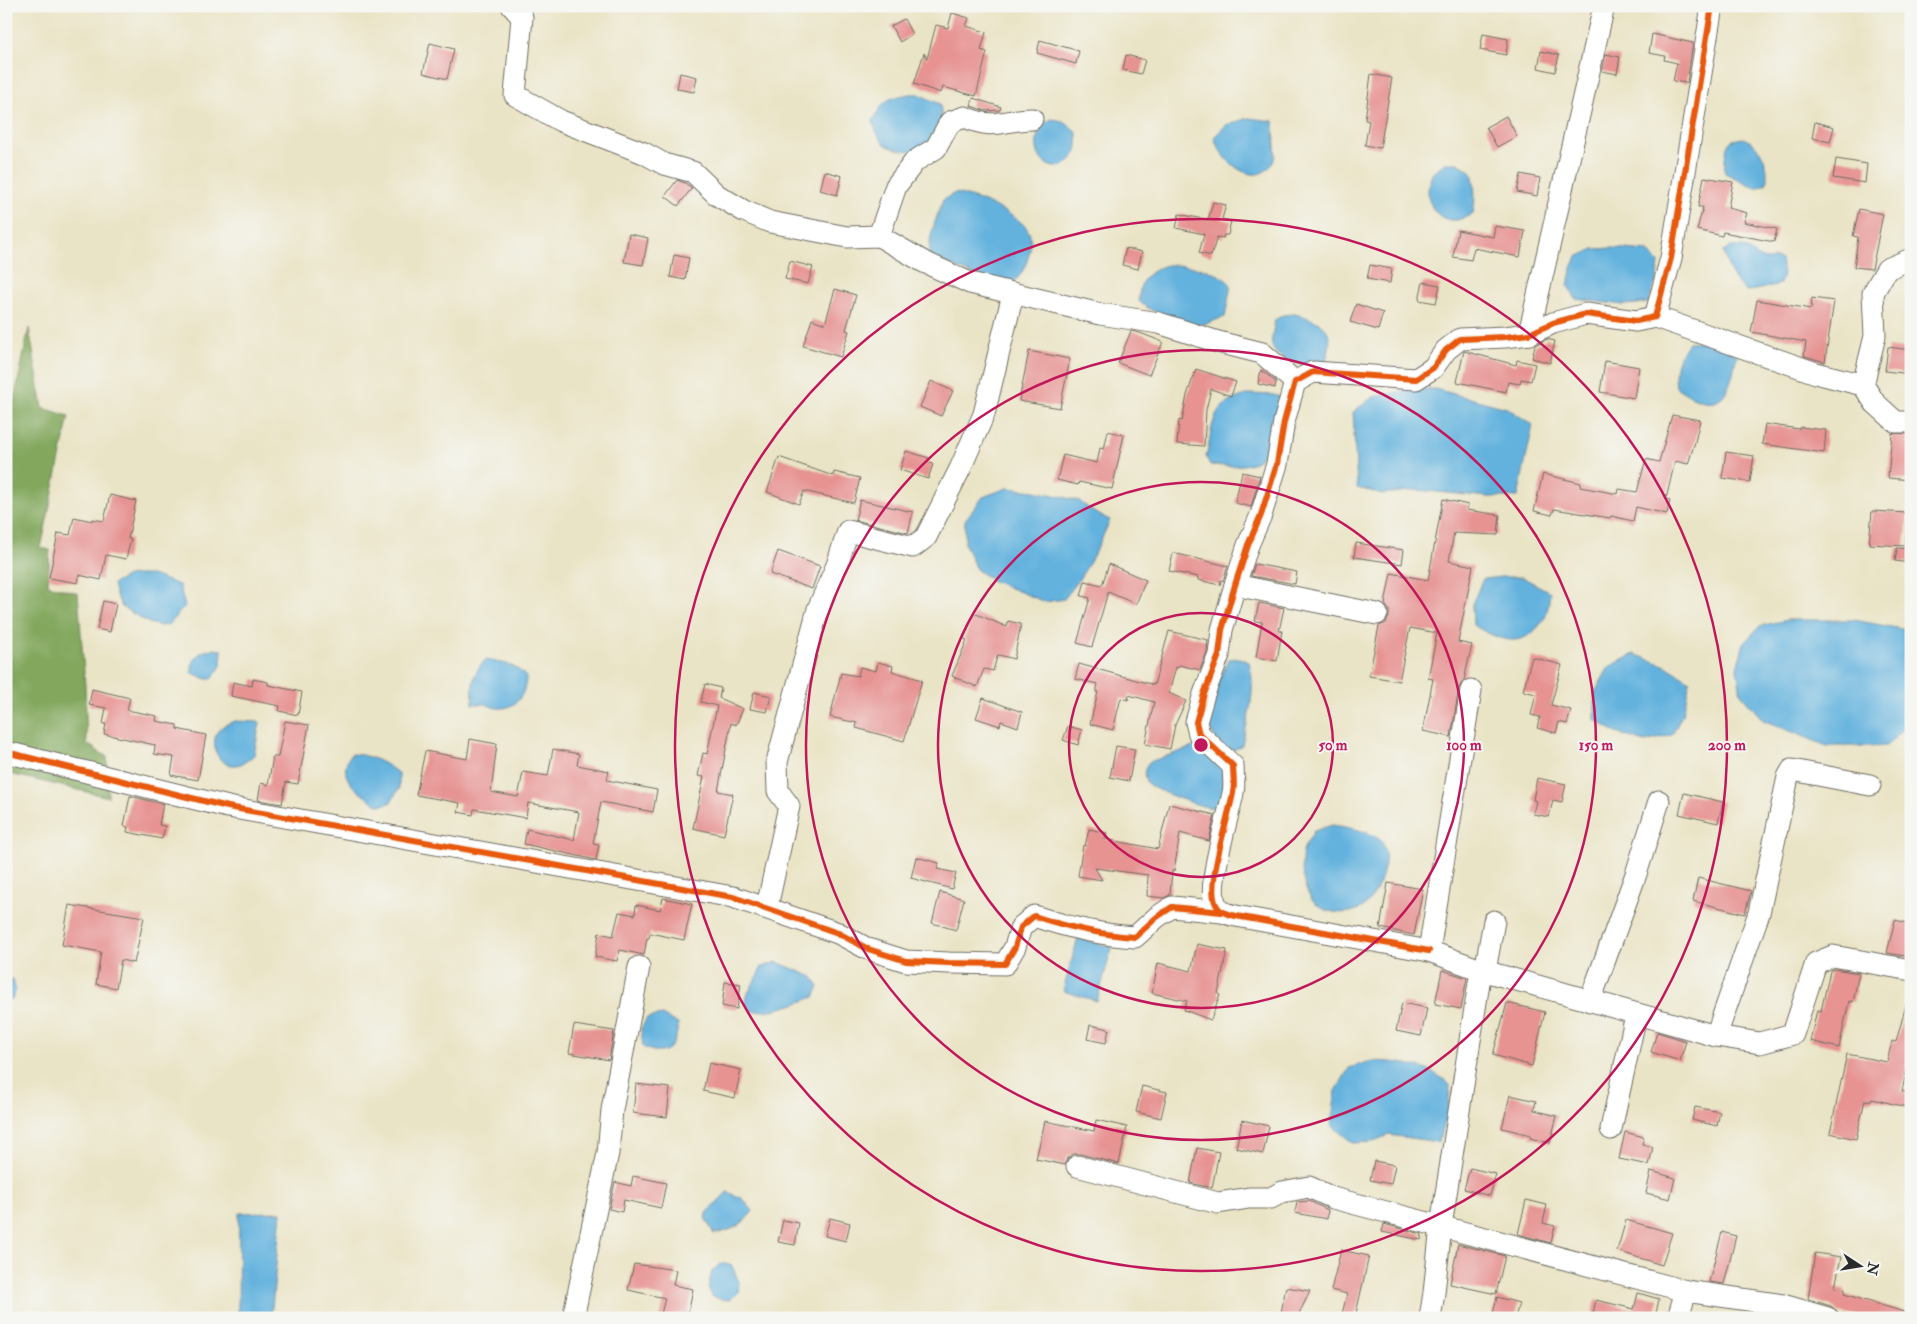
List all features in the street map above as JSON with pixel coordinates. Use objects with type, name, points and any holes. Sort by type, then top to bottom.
[{"type":"street","points":[[1529,334],[1604,6]]},
{"type":"street","points":[[1656,317],[1671,258],[1712,6]]},
{"type":"street","points":[[520,10],[516,95],[561,120],[644,153],[664,164],[693,172],[716,195],[744,211],[770,222],[847,237],[879,236],[924,262],[970,283],[1100,314],[1159,323],[1218,342],[1262,353],[1295,382]]},
{"type":"street","points":[[879,236],[896,186],[915,161],[936,148],[950,122],[965,117],[978,123],[998,124],[1032,119]]},
{"type":"street","points":[[1863,385],[1874,336],[1873,293],[1887,268],[1911,259]]},
{"type":"street","points":[[767,907],[789,806],[778,791],[777,762],[818,609],[837,565],[848,531],[913,547],[926,537],[960,469],[984,414],[1013,294]]},
{"type":"street","points":[[1222,912],[1214,902],[1213,884],[1225,824],[1234,791],[1233,766],[1199,734],[1196,722],[1204,694],[1219,655],[1222,630],[1235,585],[1248,544],[1261,515],[1277,464],[1284,422],[1295,382],[1313,372],[1416,379],[1433,368],[1446,350],[1460,339],[1529,334],[1553,323],[1586,314],[1636,321],[1656,317],[1816,373],[1863,385],[1876,403],[1896,422],[1911,422]]},
{"type":"street","points":[[1235,585],[1377,614]]},
{"type":"street","points":[[1429,951],[1471,690]]},
{"type":"street","points":[[6,752],[228,807],[734,897],[838,933],[868,949],[906,960],[949,964],[1005,964],[1015,947],[1020,927],[1034,916],[1060,925],[1112,936],[1135,937],[1157,917],[1172,907],[1222,912],[1429,951],[1483,970],[1636,1014],[1716,1036],[1760,1043],[1792,1034],[1816,963],[1832,956],[1911,970]]},
{"type":"street","points":[[1716,1036],[1759,913],[1788,776],[1792,770],[1870,785]]},
{"type":"street","points":[[1590,1001],[1636,874],[1659,801]]},
{"type":"street","points":[[1430,1318],[1441,1226],[1483,970],[1494,920]]},
{"type":"street","points":[[573,1318],[608,1153],[612,1110],[639,967]]},
{"type":"street","points":[[1611,1129],[1636,1014]]},
{"type":"street","points":[[1078,1166],[1218,1202],[1271,1198],[1282,1192],[1309,1186],[1333,1198],[1686,1291],[1783,1305],[1828,1318]]},
{"type":"street","points":[[1678,1318],[1686,1291]]},
{"type":"green space","points":[[29,328],[43,408],[69,416],[41,548],[50,550],[48,585],[78,593],[85,685],[87,744],[107,757],[108,797],[6,773],[6,439]]},
{"type":"water","points":[[909,94],[918,94],[940,104],[941,113],[940,127],[937,133],[915,151],[899,150],[882,142],[873,121],[883,105],[890,99]]},
{"type":"water","points":[[1248,118],[1273,121],[1274,160],[1264,171],[1256,174],[1247,173],[1230,162],[1217,145],[1214,137],[1226,125]]},
{"type":"water","points":[[1052,119],[1063,121],[1077,132],[1076,151],[1065,165],[1058,167],[1045,163],[1037,149],[1037,138],[1043,124]]},
{"type":"water","points":[[1743,138],[1750,141],[1760,151],[1767,170],[1766,184],[1756,188],[1725,173],[1725,156],[1729,143],[1732,140]]},
{"type":"water","points":[[1445,163],[1458,163],[1472,172],[1475,192],[1473,213],[1462,219],[1452,220],[1443,218],[1436,212],[1428,195],[1433,173]]},
{"type":"water","points":[[955,193],[974,198],[998,208],[1019,221],[1026,228],[1031,241],[1028,258],[1019,276],[1009,285],[1004,287],[930,257],[931,235],[943,200]]},
{"type":"water","points":[[1730,247],[1743,247],[1762,259],[1770,260],[1775,258],[1781,260],[1783,274],[1780,284],[1747,292],[1735,279],[1727,263],[1723,251]]},
{"type":"water","points":[[1613,248],[1647,251],[1659,262],[1657,278],[1648,303],[1623,305],[1576,299],[1568,286],[1571,270],[1577,257],[1594,249]]},
{"type":"water","points":[[1166,265],[1210,271],[1225,279],[1231,285],[1225,317],[1206,324],[1186,324],[1159,314],[1139,301],[1139,293],[1145,278]]},
{"type":"water","points":[[1295,314],[1306,317],[1326,329],[1330,343],[1325,362],[1297,364],[1278,355],[1274,351],[1272,336],[1275,320],[1283,315]]},
{"type":"water","points":[[1706,341],[1737,355],[1725,393],[1714,401],[1694,398],[1676,387],[1676,368],[1685,347],[1689,342]]},
{"type":"water","points":[[1435,389],[1507,408],[1533,425],[1518,497],[1488,497],[1417,490],[1383,494],[1357,488],[1353,412],[1373,397],[1407,390]]},
{"type":"water","points":[[1250,394],[1280,397],[1273,430],[1264,454],[1255,462],[1249,464],[1236,466],[1210,465],[1206,457],[1216,416],[1227,403]]},
{"type":"water","points":[[1007,488],[1035,491],[1079,501],[1095,513],[1110,520],[1090,561],[1064,599],[1045,602],[991,580],[976,569],[965,544],[965,520],[983,497]]},
{"type":"water","points":[[152,575],[179,585],[185,606],[168,625],[161,626],[149,623],[122,607],[113,584],[128,576]]},
{"type":"water","points":[[1522,577],[1550,592],[1544,619],[1528,636],[1510,640],[1492,635],[1473,625],[1472,604],[1483,579]]},
{"type":"water","points":[[1787,620],[1854,620],[1907,630],[1911,637],[1911,723],[1886,746],[1827,746],[1763,720],[1741,694],[1737,668],[1744,643],[1760,626]]},
{"type":"water","points":[[222,650],[221,666],[212,679],[192,673],[193,663],[197,656],[204,651]]},
{"type":"water","points":[[1634,654],[1666,666],[1690,681],[1683,713],[1672,735],[1645,742],[1617,733],[1595,720],[1595,692],[1609,667]]},
{"type":"water","points":[[1239,658],[1249,662],[1252,693],[1242,745],[1234,750],[1225,749],[1212,733],[1210,709],[1218,683],[1229,659]]},
{"type":"water","points":[[485,660],[513,666],[526,677],[522,695],[515,704],[504,708],[496,708],[486,704],[473,704],[475,676]]},
{"type":"water","points":[[235,721],[260,722],[254,755],[244,763],[230,765],[220,759],[214,742],[220,729],[226,724]]},
{"type":"water","points":[[1193,747],[1204,748],[1228,771],[1223,807],[1207,807],[1186,801],[1152,787],[1146,781],[1144,773],[1149,762]]},
{"type":"water","points":[[351,754],[358,754],[377,760],[399,774],[399,789],[390,803],[379,805],[357,790],[347,778],[347,763]]},
{"type":"water","points":[[1332,825],[1369,833],[1379,839],[1384,845],[1385,863],[1383,873],[1371,900],[1360,909],[1345,913],[1330,911],[1316,904],[1306,889],[1303,875],[1302,855],[1304,848],[1314,831]]},
{"type":"water","points":[[1078,938],[1112,947],[1097,1001],[1063,991]]},
{"type":"water","points":[[777,962],[813,977],[819,987],[814,997],[776,1009],[751,1011],[746,1004],[747,995],[762,967]]},
{"type":"water","points":[[13,979],[15,990],[12,999],[6,1000],[6,980]]},
{"type":"water","points":[[662,1015],[678,1024],[672,1045],[669,1049],[658,1052],[643,1047],[641,1029],[647,1018]]},
{"type":"water","points":[[1371,1061],[1403,1063],[1423,1068],[1442,1078],[1450,1085],[1448,1113],[1438,1142],[1389,1135],[1371,1142],[1353,1143],[1331,1125],[1336,1091],[1349,1068]]},
{"type":"water","points":[[727,1192],[742,1198],[753,1211],[736,1227],[714,1234],[705,1218],[708,1212]]},
{"type":"water","points":[[281,1212],[271,1318],[238,1318],[239,1213]]},
{"type":"water","points":[[722,1263],[732,1266],[739,1282],[738,1293],[729,1300],[712,1296],[708,1287],[712,1271]]},
{"type":"building","points":[[952,13],[969,18],[966,26],[986,32],[981,50],[987,52],[976,96],[943,87],[941,93],[914,84],[924,53],[927,59],[936,25],[948,28]]},
{"type":"building","points":[[904,19],[912,34],[900,42],[891,26]]},
{"type":"building","points":[[1483,34],[1508,39],[1506,55],[1480,50]]},
{"type":"building","points":[[1652,34],[1693,43],[1687,83],[1673,81],[1677,63],[1664,60],[1665,56],[1649,53]]},
{"type":"building","points":[[1040,40],[1079,51],[1076,64],[1037,53]]},
{"type":"building","points":[[430,43],[454,49],[447,79],[423,73]]},
{"type":"building","points":[[1541,51],[1559,55],[1555,72],[1538,68]]},
{"type":"building","points":[[1606,54],[1620,57],[1617,74],[1602,71]]},
{"type":"building","points":[[1126,55],[1145,60],[1141,74],[1123,70]]},
{"type":"building","points":[[680,73],[697,77],[694,92],[677,89]]},
{"type":"building","points":[[1371,74],[1392,78],[1380,148],[1365,145],[1369,121],[1365,120]]},
{"type":"building","points":[[973,98],[1001,107],[1000,110],[986,111],[971,106]]},
{"type":"building","points":[[1506,116],[1517,136],[1497,147],[1486,127]]},
{"type":"building","points":[[1815,122],[1834,127],[1830,142],[1812,138]]},
{"type":"building","points":[[1836,159],[1867,164],[1865,183],[1833,178]]},
{"type":"building","points":[[825,171],[842,176],[837,195],[820,190]]},
{"type":"building","points":[[1521,174],[1540,178],[1537,196],[1517,192]]},
{"type":"building","points":[[1704,177],[1733,182],[1728,208],[1747,213],[1744,222],[1777,229],[1774,242],[1723,232],[1722,236],[1697,230],[1703,207],[1698,207]]},
{"type":"building","points":[[677,180],[692,188],[678,206],[665,196]]},
{"type":"building","points":[[1213,202],[1226,205],[1222,219],[1231,221],[1228,235],[1224,235],[1223,238],[1217,237],[1211,256],[1199,253],[1204,234],[1176,228],[1179,214],[1208,220]]},
{"type":"building","points":[[1859,209],[1883,214],[1872,269],[1854,267],[1858,237],[1853,236]]},
{"type":"building","points":[[1495,226],[1525,231],[1520,257],[1474,248],[1471,260],[1453,257],[1458,230],[1493,237]]},
{"type":"building","points":[[629,234],[648,238],[643,265],[624,262]]},
{"type":"building","points":[[1126,248],[1142,252],[1138,269],[1122,265]]},
{"type":"building","points":[[674,255],[689,258],[685,280],[670,277]]},
{"type":"building","points":[[790,261],[813,267],[808,284],[785,279]]},
{"type":"building","points":[[1370,265],[1392,269],[1390,283],[1367,279]]},
{"type":"building","points":[[1423,282],[1440,285],[1436,303],[1419,300]]},
{"type":"building","points":[[835,289],[856,295],[846,330],[849,331],[841,357],[803,346],[812,319],[825,324]]},
{"type":"building","points":[[1812,298],[1834,301],[1825,362],[1804,356],[1806,342],[1751,332],[1757,300],[1811,309]]},
{"type":"building","points":[[1356,304],[1383,313],[1378,330],[1350,322]]},
{"type":"building","points":[[1131,331],[1163,342],[1149,375],[1118,363]]},
{"type":"building","points":[[1547,339],[1555,341],[1550,363],[1532,358],[1535,345]]},
{"type":"building","points":[[1888,347],[1911,350],[1911,374],[1885,371]]},
{"type":"building","points":[[1029,351],[1070,359],[1060,408],[1019,401]]},
{"type":"building","points":[[1464,351],[1516,365],[1517,360],[1535,364],[1531,381],[1521,379],[1520,384],[1508,382],[1506,392],[1457,382]]},
{"type":"building","points":[[1605,361],[1639,367],[1634,398],[1600,392]]},
{"type":"building","points":[[1196,369],[1236,382],[1231,396],[1211,389],[1206,410],[1204,446],[1177,444],[1179,420],[1182,421],[1187,395]]},
{"type":"building","points":[[1261,370],[1276,382],[1275,388],[1258,384]]},
{"type":"building","points":[[931,381],[953,391],[941,416],[920,407]]},
{"type":"building","points":[[1672,415],[1700,420],[1688,464],[1675,461],[1666,499],[1670,500],[1667,514],[1636,507],[1633,521],[1611,516],[1610,518],[1554,509],[1552,515],[1534,511],[1543,474],[1581,483],[1580,487],[1618,494],[1619,489],[1637,492],[1646,459],[1659,462]]},
{"type":"building","points":[[1765,424],[1799,429],[1800,427],[1826,430],[1824,453],[1762,444]]},
{"type":"building","points":[[1108,431],[1124,435],[1112,489],[1079,482],[1078,485],[1057,480],[1063,455],[1097,463],[1100,448],[1104,449]]},
{"type":"building","points":[[1892,433],[1911,434],[1911,480],[1888,478]]},
{"type":"building","points":[[906,451],[929,458],[927,462],[933,464],[928,479],[900,470]]},
{"type":"building","points":[[1726,452],[1754,456],[1750,482],[1722,478]]},
{"type":"building","points":[[779,457],[833,476],[834,472],[860,478],[854,503],[804,491],[799,504],[767,492]]},
{"type":"building","points":[[1242,472],[1260,476],[1251,507],[1235,503]]},
{"type":"building","points":[[110,495],[136,501],[128,539],[131,539],[126,559],[106,555],[101,580],[79,575],[78,583],[49,578],[58,533],[70,535],[74,517],[92,521],[92,519],[104,521]]},
{"type":"building","points":[[1443,499],[1468,505],[1467,510],[1500,515],[1498,535],[1454,533],[1449,561],[1473,566],[1458,642],[1472,645],[1464,680],[1459,688],[1451,737],[1423,731],[1433,679],[1428,678],[1437,633],[1410,628],[1399,681],[1369,676],[1379,626],[1386,623],[1389,617],[1389,610],[1385,604],[1391,573],[1428,580]]},
{"type":"building","points":[[860,500],[913,512],[908,533],[855,520]]},
{"type":"building","points":[[1872,511],[1908,513],[1905,546],[1869,544]]},
{"type":"building","points":[[1356,543],[1404,550],[1402,564],[1354,557]]},
{"type":"building","points":[[1897,548],[1911,549],[1911,563],[1895,561]]},
{"type":"building","points":[[778,551],[820,566],[812,589],[770,574]]},
{"type":"building","points":[[1173,553],[1228,566],[1223,581],[1221,580],[1220,585],[1198,580],[1198,577],[1169,571]]},
{"type":"building","points":[[1109,564],[1146,580],[1136,604],[1108,592],[1092,647],[1077,643],[1090,598],[1081,596],[1085,581],[1102,585]]},
{"type":"building","points":[[1255,564],[1297,572],[1295,584],[1251,576]]},
{"type":"building","points":[[103,601],[116,604],[110,632],[97,629]]},
{"type":"building","points":[[1259,603],[1284,608],[1279,631],[1282,631],[1277,661],[1256,657],[1262,622],[1255,621]]},
{"type":"building","points":[[974,613],[1007,627],[1008,621],[1021,624],[1014,659],[999,655],[993,671],[984,669],[977,687],[952,676],[967,640],[964,639]]},
{"type":"building","points":[[1169,631],[1208,640],[1207,652],[1200,670],[1179,665],[1178,668],[1176,667],[1169,693],[1186,701],[1175,725],[1170,749],[1145,744],[1154,702],[1129,695],[1128,700],[1121,698],[1113,730],[1090,724],[1098,692],[1096,692],[1098,684],[1075,679],[1079,664],[1154,685]]},
{"type":"building","points":[[1532,657],[1562,665],[1551,705],[1571,710],[1567,724],[1559,722],[1556,733],[1537,728],[1540,717],[1531,715],[1536,694],[1523,691]]},
{"type":"building","points":[[878,662],[893,666],[892,671],[922,680],[904,741],[856,728],[857,723],[830,717],[841,673],[858,676],[860,667],[876,671]]},
{"type":"building","points":[[253,679],[268,682],[268,685],[302,692],[298,715],[279,711],[280,706],[231,696],[233,682],[252,686]]},
{"type":"building","points":[[705,684],[721,688],[719,698],[743,709],[736,725],[731,723],[718,791],[733,794],[724,835],[693,828],[704,777],[698,776],[703,753],[707,754],[717,706],[701,702]]},
{"type":"building","points":[[92,689],[130,698],[127,710],[157,716],[156,721],[177,725],[177,729],[206,735],[198,780],[171,775],[174,757],[154,754],[155,745],[104,734],[106,724],[103,724],[106,708],[89,705]]},
{"type":"building","points":[[754,692],[771,696],[767,712],[750,709]]},
{"type":"building","points":[[983,698],[1022,712],[1018,727],[1001,721],[1000,726],[976,718]]},
{"type":"building","points":[[285,721],[309,725],[298,784],[286,782],[282,804],[258,800],[261,783],[268,785],[273,757],[278,757]]},
{"type":"building","points":[[1068,726],[1082,730],[1078,745],[1063,740]]},
{"type":"building","points":[[470,739],[497,744],[491,792],[518,797],[523,772],[548,776],[553,749],[579,754],[577,765],[609,771],[607,780],[657,790],[653,812],[601,802],[593,844],[599,845],[596,860],[524,844],[527,829],[574,840],[579,812],[528,803],[526,818],[474,809],[473,815],[458,812],[460,803],[416,795],[425,751],[467,759]]},
{"type":"building","points":[[1116,746],[1135,749],[1129,781],[1110,777]]},
{"type":"building","points":[[1537,778],[1566,784],[1562,802],[1553,800],[1549,817],[1533,814],[1536,801],[1533,800]]},
{"type":"building","points":[[1684,793],[1723,802],[1718,823],[1679,814]]},
{"type":"building","points":[[130,796],[163,804],[159,825],[165,826],[162,839],[127,832],[128,827],[124,826]]},
{"type":"building","points":[[1169,804],[1215,815],[1209,841],[1180,833],[1174,871],[1172,871],[1170,895],[1164,898],[1147,896],[1148,875],[1095,868],[1102,880],[1078,876],[1083,845],[1085,846],[1089,829],[1107,833],[1105,839],[1158,849]]},
{"type":"building","points":[[916,857],[939,863],[937,869],[956,873],[952,889],[911,878]]},
{"type":"building","points":[[1698,878],[1751,891],[1745,914],[1693,901]]},
{"type":"building","points":[[1388,883],[1423,889],[1414,935],[1380,928]]},
{"type":"building","points":[[940,892],[964,899],[956,930],[932,923]]},
{"type":"building","points":[[663,898],[692,904],[684,940],[650,933],[649,938],[647,938],[644,955],[620,950],[617,961],[595,957],[599,933],[613,936],[619,912],[635,915],[636,905],[660,910]]},
{"type":"building","points":[[69,905],[144,917],[134,963],[121,960],[116,988],[96,984],[101,952],[62,945]]},
{"type":"building","points":[[1895,920],[1911,924],[1911,957],[1887,953]]},
{"type":"building","points":[[1197,944],[1227,950],[1218,994],[1220,995],[1211,1020],[1184,1010],[1187,1001],[1152,993],[1158,963],[1191,971]]},
{"type":"building","points":[[1834,969],[1859,973],[1853,1002],[1849,1001],[1839,1048],[1810,1041],[1817,1010],[1821,1011],[1830,971]]},
{"type":"building","points":[[1442,970],[1467,978],[1461,1009],[1435,1004]]},
{"type":"building","points":[[725,982],[741,984],[737,1009],[722,1006]]},
{"type":"building","points":[[1402,1003],[1427,1008],[1421,1036],[1396,1031]]},
{"type":"building","points":[[1507,1003],[1545,1012],[1532,1066],[1493,1055]]},
{"type":"building","points":[[1906,1005],[1911,1006],[1911,1051],[1902,1091],[1911,1093],[1911,1108],[1872,1099],[1871,1101],[1865,1100],[1856,1139],[1830,1133],[1847,1054],[1887,1062],[1892,1041],[1896,1042]]},
{"type":"building","points":[[574,1025],[614,1031],[609,1060],[569,1053]]},
{"type":"building","points":[[1090,1025],[1109,1029],[1106,1043],[1087,1039]]},
{"type":"building","points":[[1657,1032],[1686,1041],[1680,1061],[1651,1052]]},
{"type":"building","points":[[709,1063],[741,1070],[735,1098],[703,1091]]},
{"type":"building","points":[[636,1084],[670,1088],[667,1117],[633,1113]]},
{"type":"building","points":[[1142,1086],[1167,1092],[1161,1118],[1136,1112]]},
{"type":"building","points":[[1510,1095],[1536,1101],[1534,1110],[1557,1116],[1550,1143],[1530,1138],[1531,1135],[1502,1128]]},
{"type":"building","points":[[1695,1107],[1720,1112],[1717,1126],[1692,1120]]},
{"type":"building","points":[[1096,1120],[1127,1127],[1119,1164],[1080,1154],[1073,1154],[1067,1158],[1065,1165],[1036,1159],[1045,1121],[1094,1131]]},
{"type":"building","points":[[1242,1120],[1269,1126],[1263,1154],[1236,1148]]},
{"type":"building","points":[[1625,1132],[1644,1137],[1642,1144],[1653,1147],[1649,1165],[1619,1159]]},
{"type":"building","points":[[1197,1148],[1219,1152],[1212,1188],[1190,1183]]},
{"type":"building","points":[[1374,1161],[1395,1165],[1391,1184],[1370,1180]]},
{"type":"building","points":[[1470,1168],[1496,1174],[1490,1196],[1464,1189]]},
{"type":"building","points":[[1651,1171],[1675,1178],[1670,1199],[1646,1193]]},
{"type":"building","points":[[633,1176],[666,1183],[661,1208],[624,1200],[622,1212],[609,1209],[615,1182],[631,1186]]},
{"type":"building","points":[[1526,1200],[1547,1205],[1543,1223],[1555,1226],[1551,1243],[1518,1234]]},
{"type":"building","points":[[1309,1201],[1328,1210],[1327,1219],[1295,1213],[1297,1202]]},
{"type":"building","points":[[830,1218],[850,1223],[846,1241],[825,1236]]},
{"type":"building","points":[[783,1220],[799,1223],[795,1245],[778,1242]]},
{"type":"building","points":[[1626,1220],[1672,1233],[1662,1265],[1617,1251]]},
{"type":"building","points":[[1384,1224],[1422,1234],[1421,1240],[1382,1232]]},
{"type":"building","points":[[1722,1232],[1736,1236],[1724,1284],[1709,1282]]},
{"type":"building","points":[[1458,1244],[1505,1256],[1496,1294],[1450,1284]]},
{"type":"building","points":[[1341,1250],[1369,1256],[1355,1318],[1341,1318],[1347,1294],[1331,1290]]},
{"type":"building","points":[[1815,1253],[1841,1257],[1835,1288],[1845,1289],[1844,1294],[1911,1314],[1911,1318],[1866,1318],[1839,1313],[1831,1306],[1808,1299]]},
{"type":"building","points":[[634,1264],[676,1270],[673,1285],[693,1289],[687,1318],[660,1318],[665,1298],[628,1290]]},
{"type":"building","points":[[1286,1287],[1310,1291],[1297,1318],[1280,1318]]},
{"type":"building","points":[[1638,1293],[1659,1299],[1655,1318],[1592,1318],[1596,1300],[1634,1309]]},
{"type":"building","points":[[1497,1297],[1519,1303],[1515,1318],[1492,1318]]},
{"type":"cycle path","points":[[1429,951],[1233,915],[1221,910],[1215,902],[1213,893],[1216,865],[1234,790],[1233,766],[1199,734],[1196,722],[1204,694],[1219,655],[1222,630],[1235,585],[1248,545],[1261,515],[1277,464],[1284,422],[1295,382],[1313,372],[1416,379],[1433,368],[1446,350],[1460,339],[1529,334],[1553,323],[1586,314],[1636,321],[1655,317],[1671,258],[1712,6]]},
{"type":"cycle path","points":[[6,752],[228,807],[733,897],[838,933],[868,949],[906,961],[1005,964],[1015,947],[1021,927],[1034,916],[1084,930],[1135,937],[1157,917],[1172,907],[1222,912]]}]
